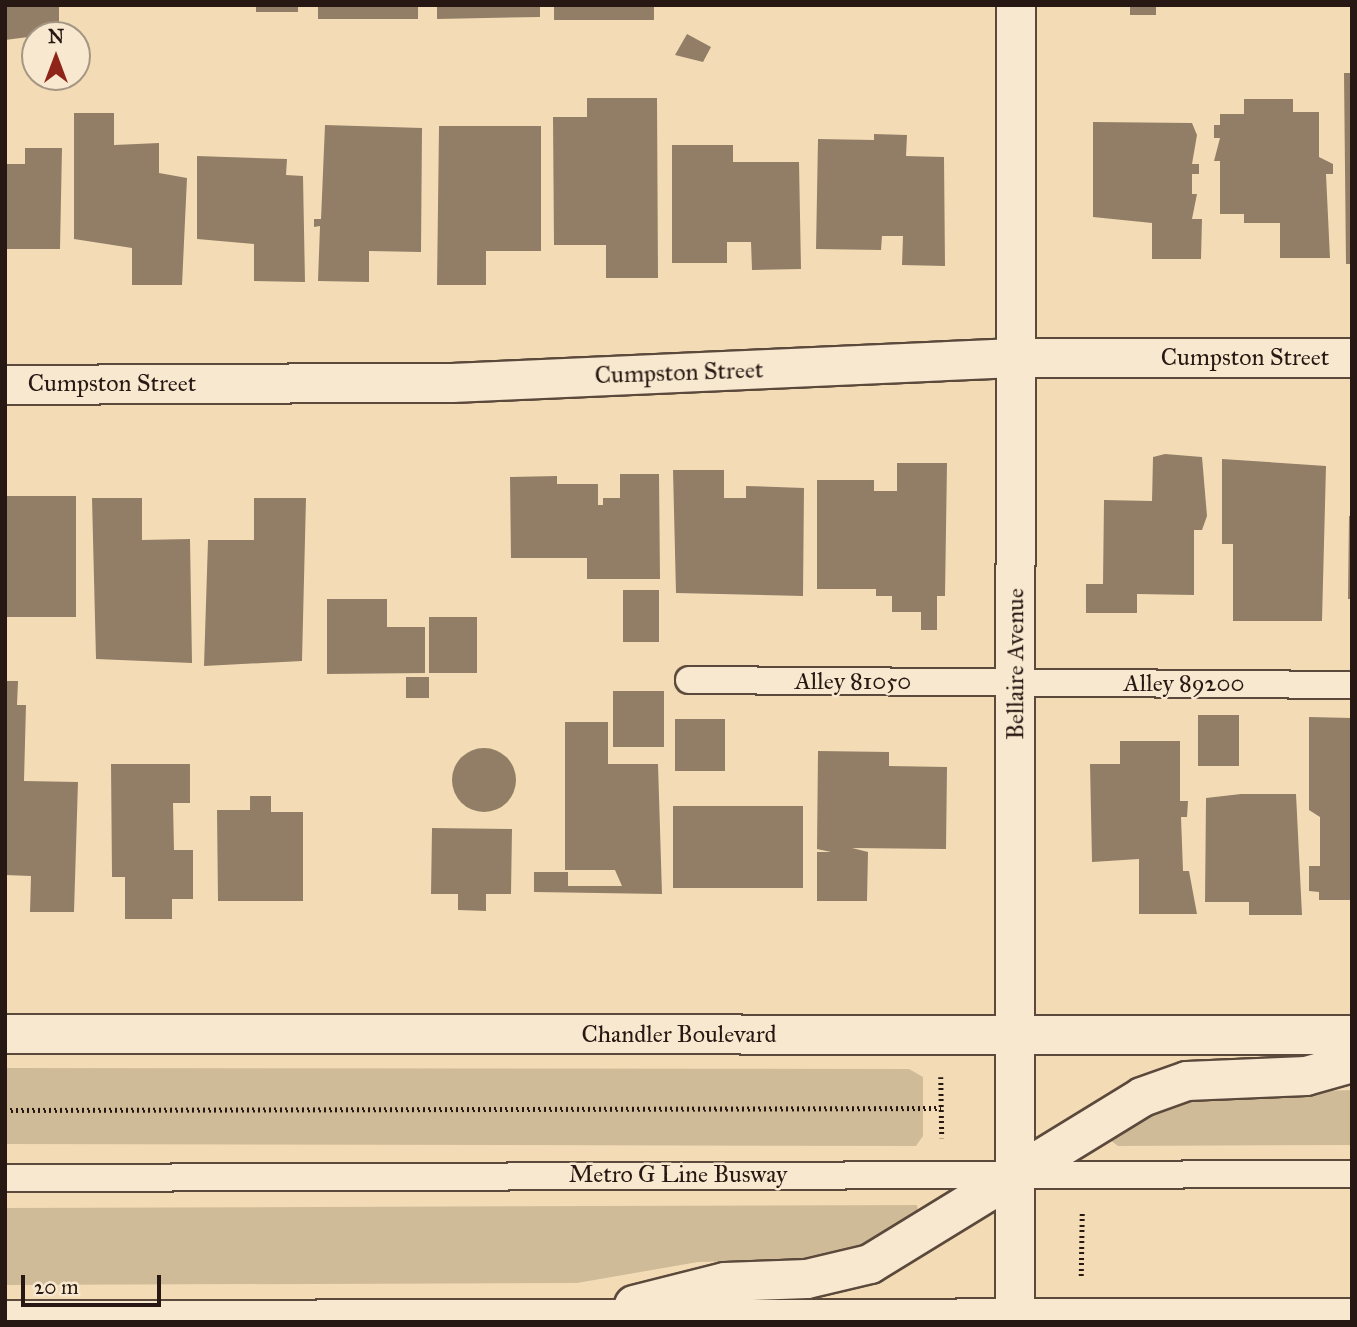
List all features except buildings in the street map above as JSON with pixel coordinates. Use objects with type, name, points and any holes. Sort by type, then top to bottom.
[{"type":"street","name":"Bellaire Avenue","points":[[1015,1320],[1016,5]]},
{"type":"street","name":"Cumpston Street","points":[[5,385],[452,383],[1015,358],[1352,358]]},
{"type":"street","name":"Chandler Boulevard","points":[[5,1034],[1352,1035]]},
{"type":"street","points":[[576,1319],[725,1282],[807,1279],[870,1264],[1094,1122],[1187,1081],[1306,1076],[1352,1063]]},
{"type":"street","points":[[5,1320],[1352,1318]]},
{"type":"lane","name":"Alley 81050","points":[[689,680],[1017,683]]},
{"type":"lane","name":"Alley 89200","points":[[1017,683],[1352,685]]},
{"type":"lane","name":"Metro G Line Busway","points":[[5,1178],[1352,1174]]},
{"type":"path","points":[[942,1069],[942,1152]]},
{"type":"path","points":[[5,1110],[941,1108]]},
{"type":"path","points":[[1081,1281],[1082,1203]]},
{"type":"shaded area","points":[[5,1068],[909,1069],[923,1077],[923,1136],[916,1146],[5,1144]]},
{"type":"shaded area","points":[[1352,1090],[1352,1145],[1118,1146],[1110,1140],[1112,1129],[1167,1104],[1209,1095]]},
{"type":"shaded area","points":[[917,1205],[919,1217],[872,1245],[817,1259],[698,1262],[577,1283],[5,1285],[5,1208]]}]
